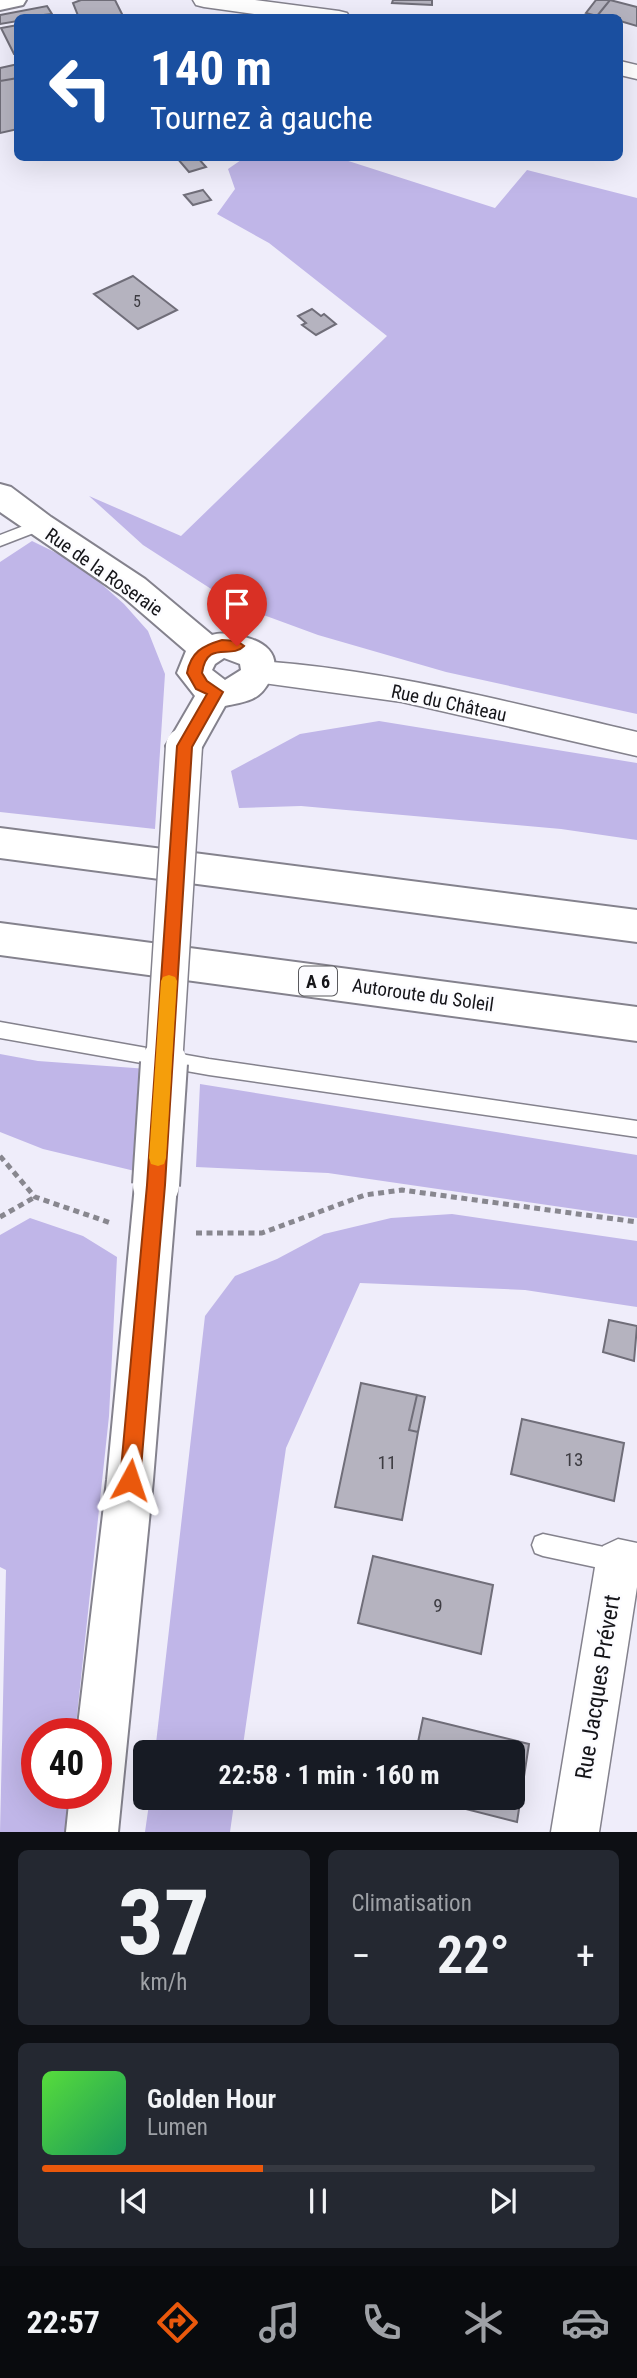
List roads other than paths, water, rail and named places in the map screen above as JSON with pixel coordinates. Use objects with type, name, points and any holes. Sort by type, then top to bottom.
[{"type":"main road","points":[[0,3],[14,0]]},
{"type":"main road","name":"Rue de la Roseraie","points":[[0,495],[39,525],[133,587],[207,650]]},
{"type":"main road","points":[[229,645],[251,652],[259,661],[260,673],[251,685],[234,692],[215,692],[202,685],[194,673],[196,661],[207,650],[229,645]]},
{"type":"main road","points":[[92,1832],[130,1480],[156,1185],[184,746],[215,692]]},
{"type":"main road","points":[[0,843],[637,926]]},
{"type":"main road","name":"Autoroute du Soleil","points":[[0,939],[637,1024]]},
{"type":"street","points":[[204,0],[309,14]]},
{"type":"street","name":"Rue du Château","points":[[260,673],[314,676],[430,698],[637,744]]},
{"type":"street","name":"Rue Jacques Prévert","points":[[575,1832],[628,1563]]},
{"type":"lane","points":[[0,541],[39,525]]},
{"type":"lane","points":[[0,1030],[209,1067],[637,1129]]},
{"type":"lane","points":[[542,1545],[628,1563]]}]
